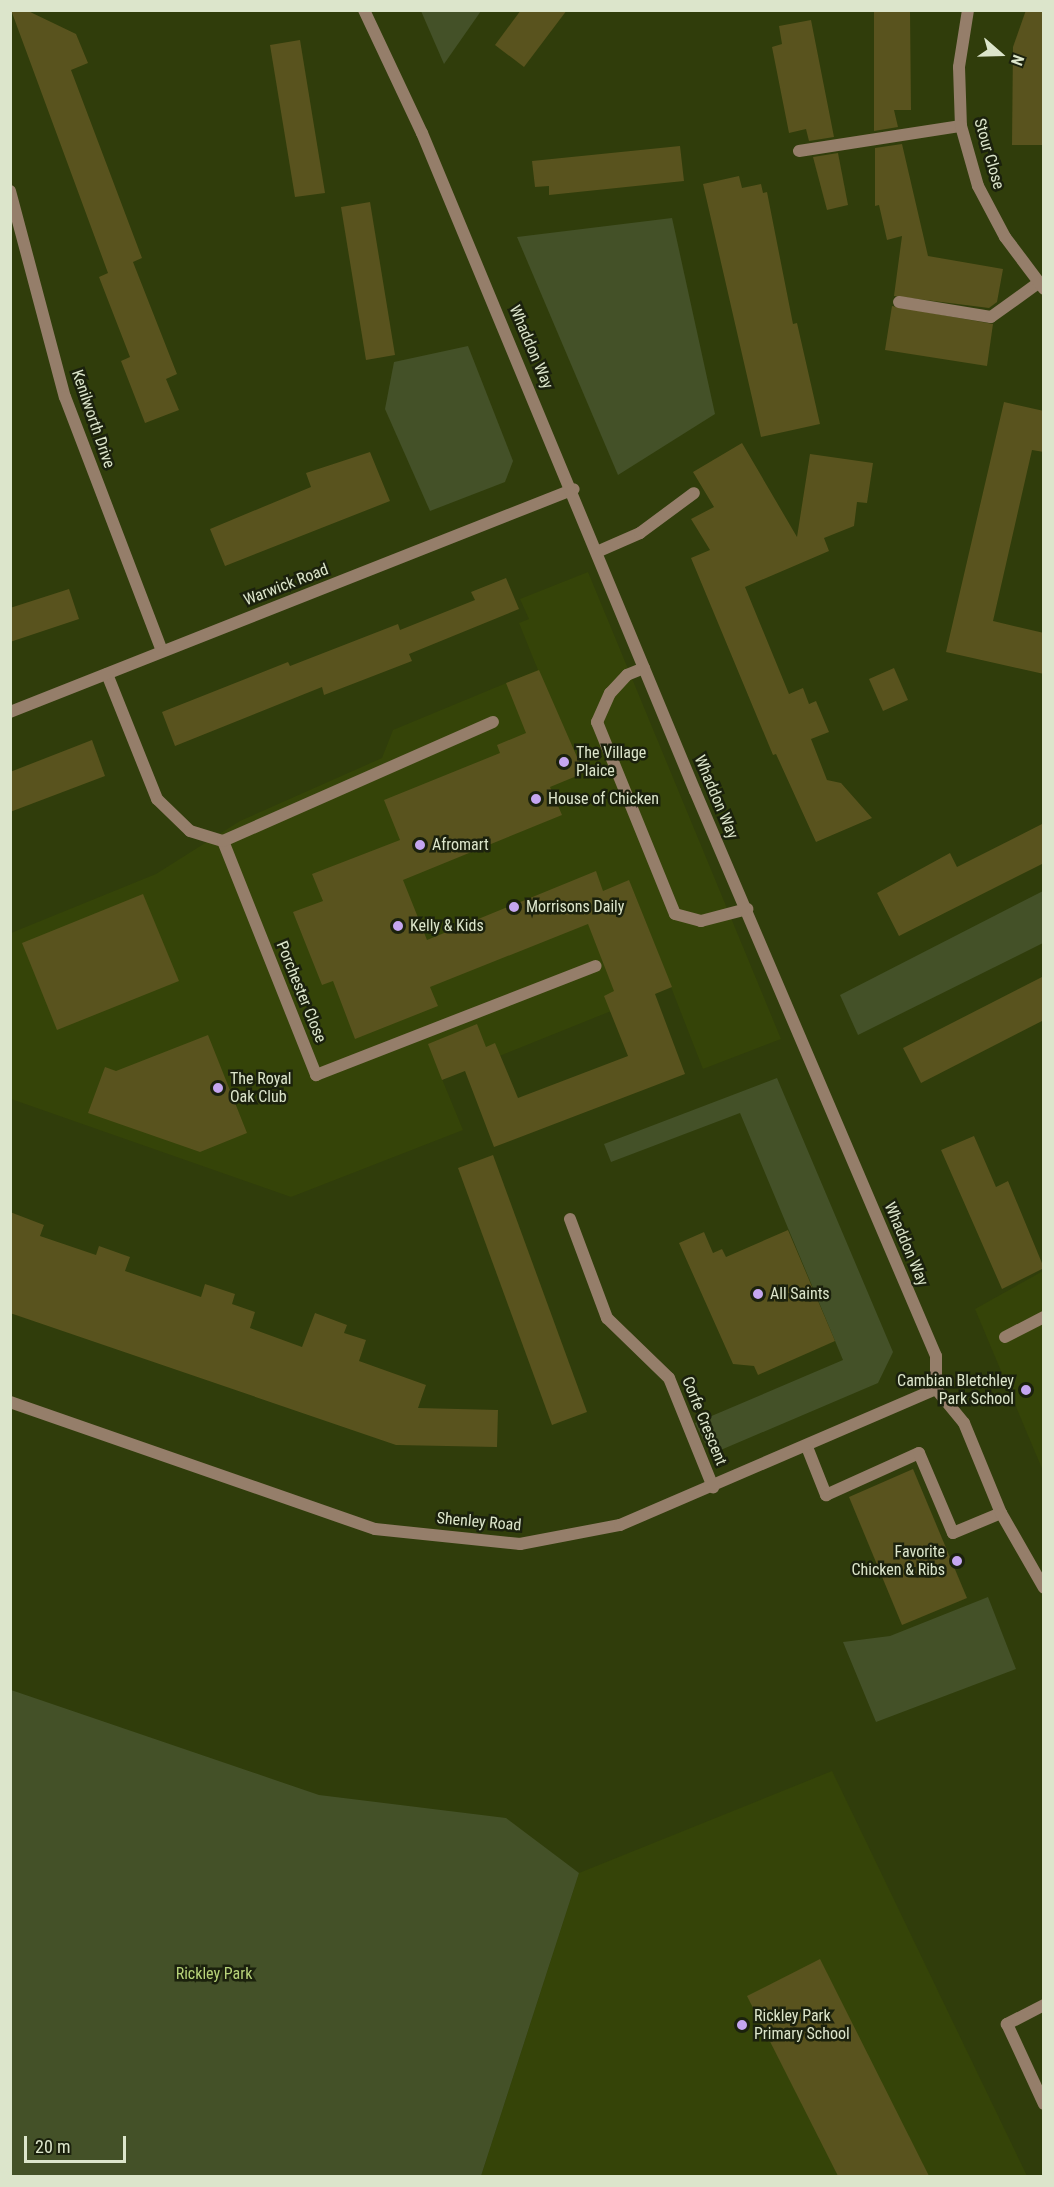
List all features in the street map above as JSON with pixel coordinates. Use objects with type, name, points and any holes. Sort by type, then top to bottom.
[{"type":"street","name":"Whaddon Way","points":[[364,10],[422,133],[574,489],[644,668],[936,1356],[936,1389]]},
{"type":"street","name":"Stour Close","points":[[968,10],[959,67],[961,126],[978,186],[1040,287]]},
{"type":"street","points":[[799,151],[961,126]]},
{"type":"street","name":"Kenilworth Drive","points":[[10,191],[65,397],[162,651]]},
{"type":"street","points":[[899,302],[991,317],[1040,287]]},
{"type":"street","name":"Warwick Road","points":[[10,712],[574,489]]},
{"type":"street","points":[[598,551],[640,533],[694,493]]},
{"type":"street","points":[[644,668],[627,675],[610,693],[597,722],[675,914],[701,921],[747,909]]},
{"type":"street","points":[[107,674],[157,799],[190,831],[223,841],[493,722]]},
{"type":"street","name":"Porchester Close","points":[[223,841],[316,1075],[597,966]]},
{"type":"street","name":"Corfe Crescent","points":[[570,1220],[608,1318],[669,1378],[713,1487]]},
{"type":"street","points":[[1005,1337],[1044,1317]]},
{"type":"street","points":[[936,1389],[964,1423],[1001,1512],[1044,1588]]},
{"type":"street","name":"Shenley Road","points":[[10,1402],[375,1529],[520,1544],[620,1525],[807,1447],[936,1389]]},
{"type":"street","points":[[807,1447],[826,1495],[919,1453],[953,1533],[1001,1512]]},
{"type":"street","points":[[1044,2005],[1007,2024],[1044,2104]]},
{"type":"shaded area","points":[[588,572],[781,1039],[703,1069],[671,987],[442,1079],[463,1130],[291,1197],[11,1099],[11,933],[156,874],[240,821],[382,758],[393,730],[538,670],[519,623],[529,619],[520,599]]},
{"type":"shaded area","name":"Cambian Bletchley Park School","points":[[1043,1271],[1043,1471],[975,1309]]},
{"type":"shaded area","name":"Rickley Park Primary School","points":[[832,1771],[1027,2176],[481,2176],[579,1873]]},
{"type":"green space","points":[[421,11],[481,11],[444,64]]},
{"type":"green space","points":[[672,218],[715,414],[618,475],[517,237]]},
{"type":"green space","points":[[468,346],[513,461],[505,482],[430,511],[385,409],[394,362]]},
{"type":"green space","points":[[1043,891],[1043,943],[858,1035],[840,995]]},
{"type":"green space","points":[[777,1078],[893,1352],[878,1383],[716,1452],[705,1443],[695,1423],[843,1360],[740,1113],[611,1162],[604,1144]]},
{"type":"green space","points":[[988,1597],[1016,1669],[876,1722],[843,1642],[890,1636]]},
{"type":"green space","name":"Rickley Park","points":[[11,1690],[319,1795],[506,1818],[579,1873],[481,2176],[11,2176]]},
{"type":"building","points":[[11,10],[26,10],[76,34],[88,63],[71,70],[142,258],[133,262],[177,374],[166,379],[179,410],[145,423],[121,361],[130,357],[99,277],[108,273]]},
{"type":"building","points":[[521,10],[567,10],[524,67],[495,45]]},
{"type":"building","points":[[874,10],[910,10],[911,110],[894,110],[898,127],[874,131]]},
{"type":"building","points":[[1026,10],[1044,10],[1044,145],[1012,145],[1013,47]]},
{"type":"building","points":[[811,20],[834,137],[809,141],[806,129],[789,133],[772,47],[782,44],[779,26]]},
{"type":"building","points":[[300,40],[325,193],[295,197],[270,45]]},
{"type":"building","points":[[902,144],[928,256],[1003,269],[997,302],[989,308],[894,296],[902,236],[887,240],[879,205],[875,206],[875,148]]},
{"type":"building","points":[[680,146],[684,181],[549,195],[549,186],[535,187],[532,161]]},
{"type":"building","points":[[838,153],[848,205],[827,210],[813,157]]},
{"type":"building","points":[[739,176],[742,188],[761,184],[763,193],[767,192],[793,324],[797,323],[820,424],[761,437],[703,184]]},
{"type":"building","points":[[370,202],[395,355],[366,360],[341,207]]},
{"type":"building","points":[[892,306],[993,324],[987,366],[885,350]]},
{"type":"building","points":[[1004,402],[1044,411],[1044,452],[1032,450],[993,621],[1044,633],[1044,674],[946,652]]},
{"type":"building","points":[[742,443],[797,537],[810,454],[873,463],[867,503],[857,502],[854,526],[824,538],[829,551],[745,587],[789,694],[803,688],[809,704],[816,701],[829,732],[811,739],[827,780],[841,783],[872,818],[816,842],[776,754],[773,755],[691,558],[710,550],[691,519],[714,507],[693,472]]},
{"type":"building","points":[[370,452],[390,501],[225,566],[210,529],[311,487],[306,473]]},
{"type":"building","points":[[506,578],[519,609],[409,654],[412,661],[324,695],[322,687],[175,746],[162,712],[288,662],[290,666],[398,624],[400,630],[475,600],[471,592]]},
{"type":"building","points":[[69,589],[79,619],[10,642],[10,608]]},
{"type":"building","points":[[894,668],[908,700],[883,711],[869,679]]},
{"type":"building","points":[[539,670],[584,773],[550,787],[562,815],[403,880],[427,940],[596,871],[603,891],[629,880],[672,987],[655,994],[685,1074],[494,1147],[465,1071],[442,1080],[428,1044],[477,1024],[486,1047],[495,1043],[518,1098],[628,1056],[604,996],[614,991],[588,924],[430,987],[438,1006],[355,1039],[333,981],[322,985],[293,912],[323,901],[312,874],[400,840],[384,800],[500,753],[497,745],[526,733],[506,683]]},
{"type":"building","points":[[92,740],[105,776],[10,812],[10,772]]},
{"type":"building","points":[[1044,823],[1044,863],[899,936],[877,893],[950,853],[957,867]]},
{"type":"building","points":[[143,894],[179,981],[57,1030],[22,943]]},
{"type":"building","points":[[1044,976],[1044,1020],[921,1083],[903,1048]]},
{"type":"building","points":[[208,1035],[247,1133],[200,1152],[88,1113],[105,1067],[116,1071]]},
{"type":"building","points":[[974,1136],[996,1187],[1008,1181],[1044,1268],[1002,1289],[941,1150]]},
{"type":"building","points":[[493,1155],[587,1412],[552,1425],[458,1168]]},
{"type":"building","points":[[10,1212],[44,1225],[40,1236],[96,1255],[99,1246],[130,1257],[125,1271],[201,1297],[205,1284],[235,1294],[232,1304],[255,1312],[250,1328],[302,1347],[315,1313],[347,1325],[344,1333],[366,1340],[359,1361],[426,1385],[418,1408],[498,1410],[497,1447],[396,1445],[10,1313]]},
{"type":"building","name":"All Saints","points":[[788,1230],[835,1341],[758,1375],[754,1366],[733,1364],[679,1243],[704,1232],[713,1253],[722,1249],[726,1257]]},
{"type":"building","points":[[913,1469],[967,1598],[902,1625],[849,1497]]},
{"type":"building","points":[[820,1959],[929,2176],[838,2176],[747,1996]]},
{"type":"place","name":"The Village Plaice","points":[[564,762]]},
{"type":"place","name":"House of Chicken","points":[[536,799]]},
{"type":"place","name":"Afromart","points":[[420,845]]},
{"type":"place","name":"Morrisons Daily","points":[[514,907]]},
{"type":"place","name":"Kelly & Kids","points":[[398,926]]},
{"type":"place","name":"The Royal Oak Club","points":[[218,1088]]},
{"type":"place","name":"All Saints","points":[[758,1294]]},
{"type":"place","name":"Cambian Bletchley Park School","points":[[1026,1390]]},
{"type":"place","name":"Favorite Chicken & Ribs","points":[[957,1561]]},
{"type":"place","name":"Rickley Park Primary School","points":[[742,2025]]}]
